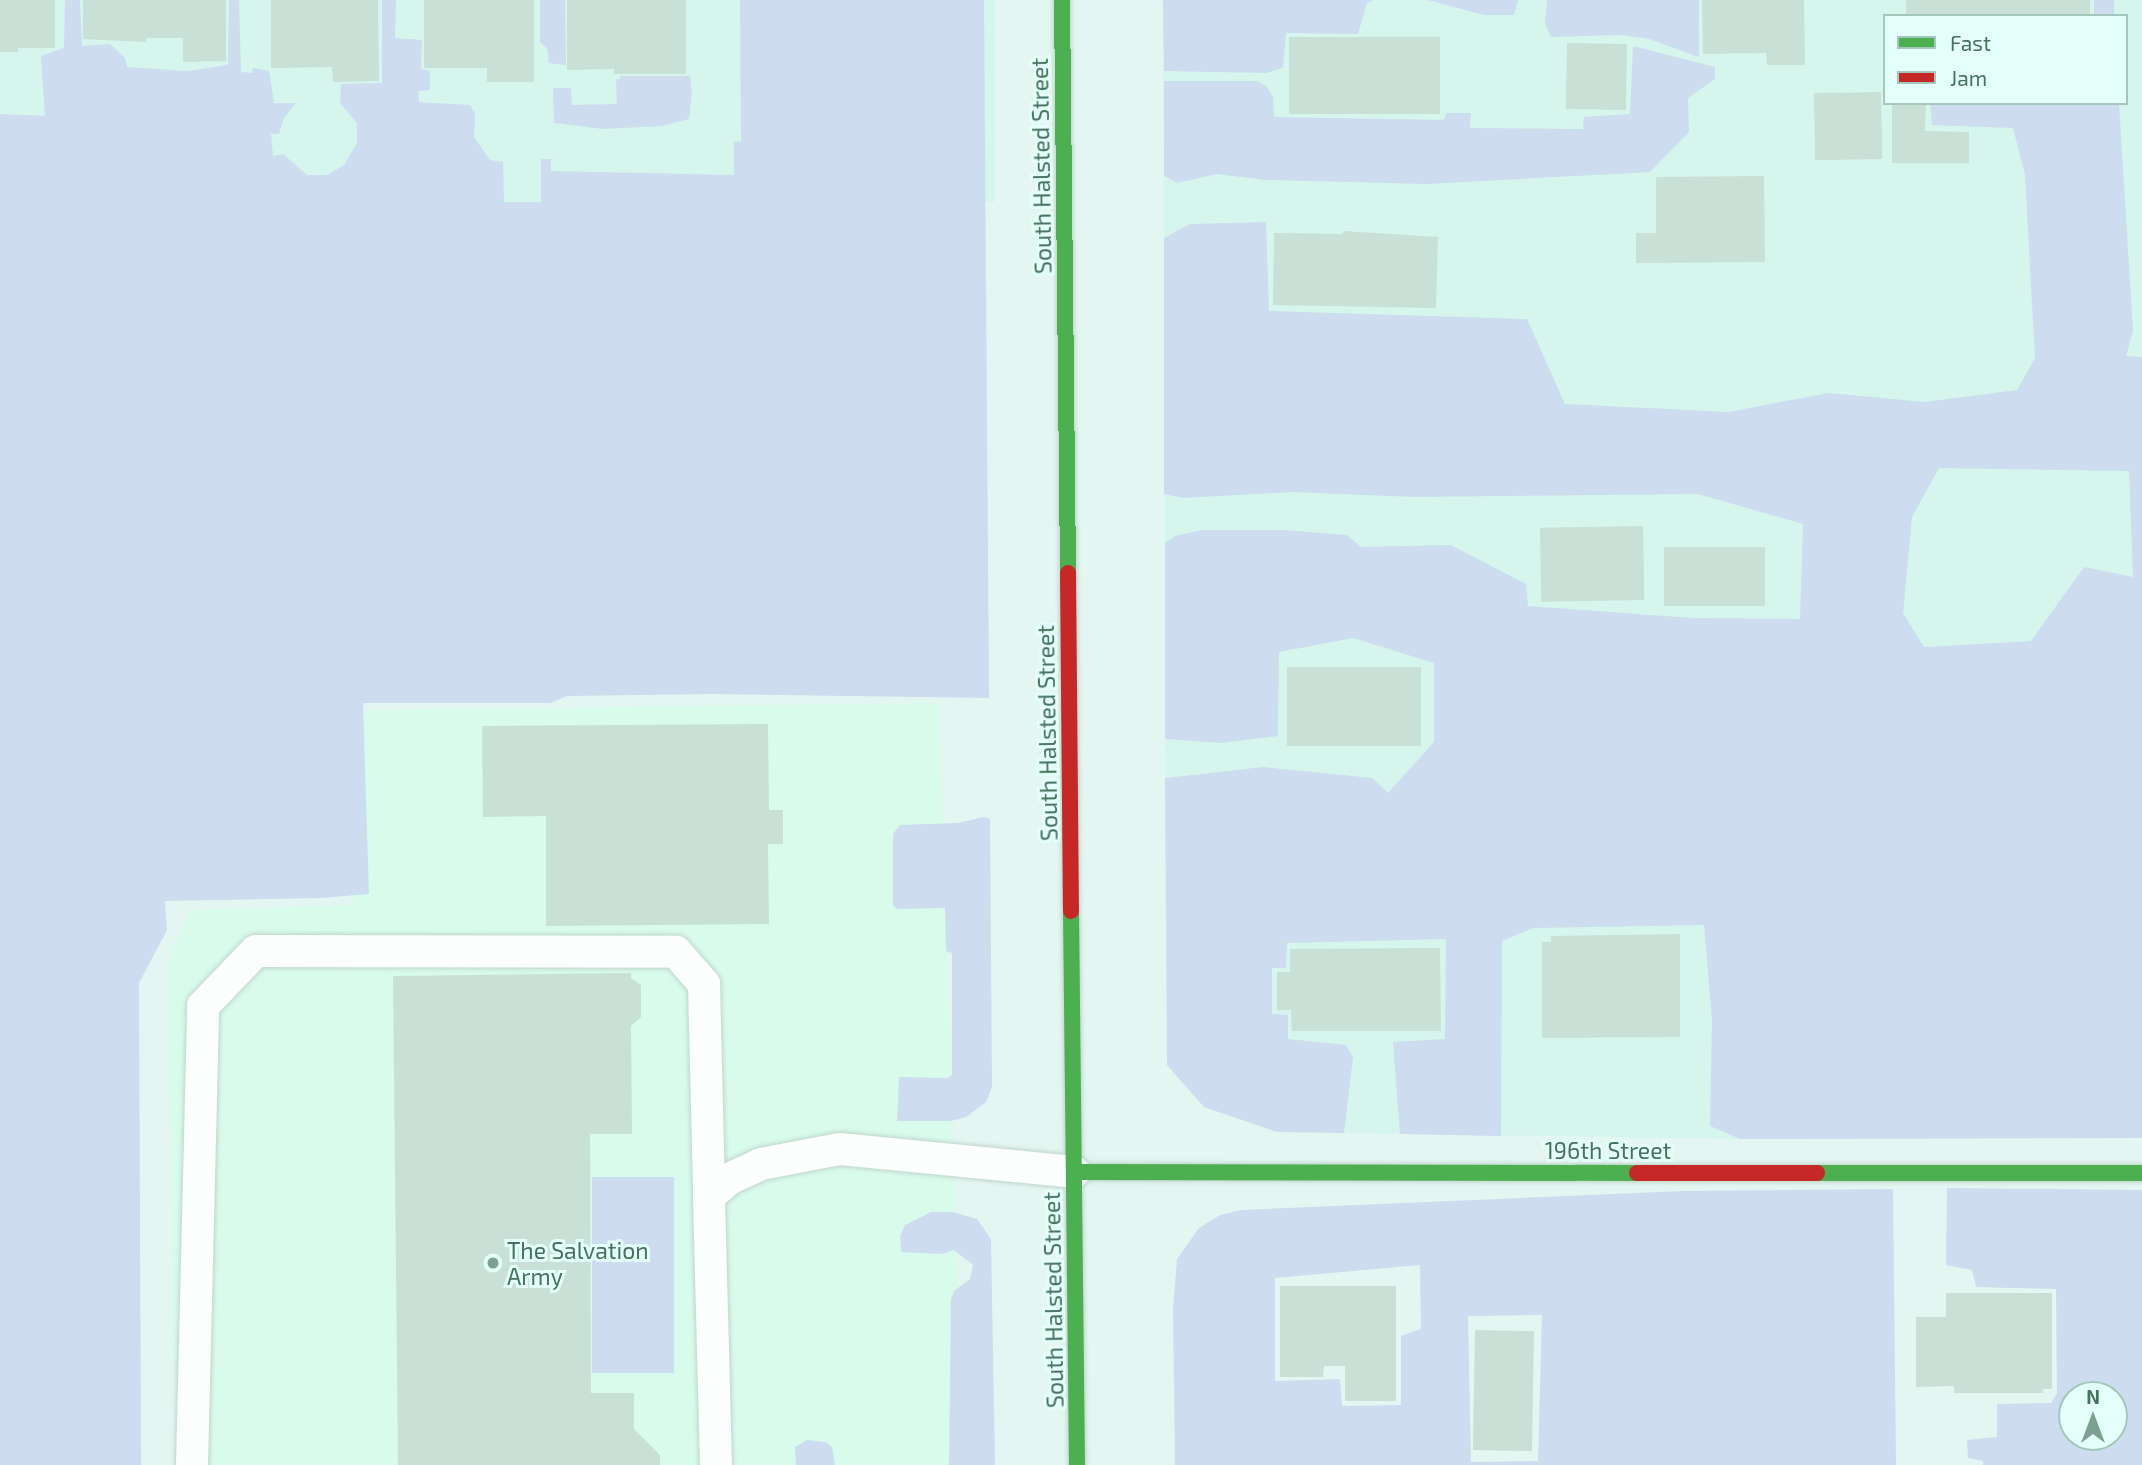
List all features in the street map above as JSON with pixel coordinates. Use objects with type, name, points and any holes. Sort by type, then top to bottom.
[{"type":"main road","name":"South Halsted Street","points":[[1062,0],[1077,1465]]},
{"type":"main road","name":"196th Street","points":[[1074,1172],[2142,1173]]},
{"type":"lane","points":[[192,1465],[203,1006],[256,951],[676,952],[704,984],[716,1465]]},
{"type":"lane","points":[[709,1196],[729,1179],[761,1164],[840,1149],[1074,1172]]},
{"type":"shaded area","points":[[0,0],[995,0],[995,202],[0,202]]},
{"type":"shaded area","points":[[65,0],[80,0],[82,46],[110,44],[125,58],[127,67],[187,71],[228,65],[229,0],[239,0],[241,72],[252,73],[253,68],[269,71],[274,103],[296,103],[284,118],[279,134],[271,134],[273,156],[283,154],[307,175],[327,175],[344,165],[357,143],[357,123],[340,103],[341,84],[382,83],[382,0],[396,0],[395,38],[422,40],[421,69],[430,71],[430,90],[418,91],[419,102],[470,105],[475,113],[474,137],[490,160],[503,162],[504,202],[541,202],[541,159],[551,159],[551,171],[734,175],[734,141],[741,142],[740,0],[984,0],[989,698],[712,694],[567,696],[550,703],[363,703],[369,894],[322,898],[165,901],[167,930],[139,983],[141,1465],[0,1465],[0,114],[45,116],[41,56],[64,48]]},
{"type":"shaded area","points":[[540,0],[565,0],[566,65],[549,63],[547,48],[540,42]]},
{"type":"shaded area","points":[[1163,0],[2142,0],[2142,1138],[1740,1139],[1277,1132],[1204,1107],[1167,1065]]},
{"type":"shaded area","points":[[1163,0],[1374,0],[1367,3],[1358,34],[1286,33],[1283,68],[1267,73],[1164,71]]},
{"type":"shaded area","points":[[1428,0],[1518,0],[1514,15],[1484,15]]},
{"type":"shaded area","points":[[1547,0],[1699,0],[1699,57],[1649,39],[1622,35],[1551,37],[1545,23]]},
{"type":"shaded area","points":[[2094,0],[2114,0],[2114,14],[2094,14]]},
{"type":"shaded area","points":[[1633,46],[1715,67],[1715,79],[1688,98],[1689,132],[1650,172],[1428,184],[1265,180],[1217,174],[1177,183],[1164,176],[1164,81],[1258,81],[1267,87],[1273,97],[1274,117],[1444,120],[1446,113],[1471,113],[1470,128],[1583,129],[1584,117],[1630,114]]},
{"type":"shaded area","points":[[620,76],[690,76],[692,93],[689,119],[661,126],[603,129],[554,123],[553,88],[571,88],[572,105],[617,104],[616,79],[620,79]]},
{"type":"shaded area","points":[[1930,105],[2119,105],[2133,331],[2126,356],[2142,357],[2142,1138],[1740,1139],[1710,1126],[1712,1019],[1704,925],[1533,928],[1502,941],[1501,1136],[1400,1134],[1393,1042],[1445,1039],[1446,939],[1287,943],[1286,968],[1272,968],[1272,1014],[1288,1015],[1288,1039],[1346,1045],[1353,1057],[1344,1133],[1277,1132],[1204,1107],[1167,1065],[1165,778],[1263,767],[1373,778],[1388,793],[1434,742],[1434,663],[1353,638],[1279,652],[1278,736],[1221,743],[1165,739],[1165,543],[1175,536],[1202,530],[1284,530],[1347,535],[1361,547],[1451,545],[1526,584],[1528,606],[1692,618],[1800,619],[1803,524],[1698,494],[1415,497],[1291,492],[1183,498],[1164,494],[1164,238],[1190,224],[1266,222],[1269,311],[1527,319],[1565,404],[1728,412],[1829,393],[1924,402],[2017,390],[2035,358],[2025,175],[2013,128],[1932,125]],"holes":[[[1939,468],[2129,471],[2133,577],[2084,567],[2031,641],[1924,647],[1903,613],[1912,517]]]},
{"type":"shaded area","points":[[939,703],[964,1465],[176,1465],[168,965],[189,910],[354,905],[356,710]]},
{"type":"shaded area","points":[[983,817],[990,819],[992,1087],[986,1102],[966,1117],[951,1121],[897,1121],[899,1077],[947,1078],[952,1075],[952,953],[946,951],[945,908],[897,909],[893,905],[893,834],[900,825],[958,823]]},
{"type":"shaded area","points":[[592,1177],[674,1177],[674,1373],[592,1373]]},
{"type":"shaded area","points":[[1947,1188],[2142,1190],[2142,1465],[1983,1465],[1983,1461],[1968,1458],[1967,1440],[1997,1437],[1997,1404],[2051,1403],[2057,1393],[2056,1289],[1976,1287],[1972,1270],[1946,1265]]},
{"type":"shaded area","points":[[1893,1189],[1896,1465],[1175,1465],[1173,1309],[1177,1259],[1199,1228],[1220,1215],[1242,1210],[1682,1191]],"holes":[[[1420,1265],[1421,1329],[1401,1336],[1401,1405],[1342,1406],[1340,1379],[1275,1381],[1275,1278]],[[1542,1315],[1538,1461],[1471,1462],[1468,1316]]]},
{"type":"shaded area","points":[[931,1212],[953,1212],[977,1219],[991,1239],[995,1465],[949,1465],[951,1299],[954,1291],[970,1279],[973,1265],[954,1250],[941,1254],[901,1252],[900,1236],[905,1225]]},
{"type":"shaded area","points":[[807,1440],[826,1442],[832,1447],[835,1465],[796,1465],[795,1447]]},
{"type":"building","points":[[0,0],[55,0],[55,48],[18,48],[18,52],[0,52]]},
{"type":"building","points":[[83,0],[226,0],[226,61],[183,62],[183,38],[146,38],[146,42],[83,39]]},
{"type":"building","points":[[271,0],[378,0],[379,81],[333,82],[332,67],[271,68]]},
{"type":"building","points":[[424,0],[534,0],[534,82],[487,82],[487,68],[424,68]]},
{"type":"building","points":[[567,0],[686,0],[686,74],[614,74],[614,69],[567,70]]},
{"type":"building","points":[[1702,0],[1804,0],[1805,65],[1767,65],[1766,53],[1703,54]]},
{"type":"building","points":[[1906,0],[2090,0],[2090,14],[1906,14]]},
{"type":"building","points":[[1289,37],[1440,37],[1440,114],[1289,114]]},
{"type":"building","points":[[1567,43],[1627,44],[1626,110],[1566,109]]},
{"type":"building","points":[[1881,92],[1882,159],[1815,160],[1814,93]]},
{"type":"building","points":[[1892,105],[1926,105],[1925,131],[1969,132],[1969,163],[1892,163]]},
{"type":"building","points":[[1764,176],[1765,262],[1636,263],[1636,233],[1656,233],[1656,177]]},
{"type":"building","points":[[1343,231],[1438,237],[1436,308],[1273,305],[1274,233],[1343,234]]},
{"type":"building","points":[[1643,526],[1644,600],[1541,602],[1540,528]]},
{"type":"building","points":[[1664,547],[1765,547],[1765,606],[1664,606]]},
{"type":"building","points":[[1287,667],[1421,667],[1421,746],[1287,746]]},
{"type":"building","points":[[768,724],[769,810],[783,810],[783,844],[768,844],[769,924],[546,926],[546,816],[483,817],[482,726]]},
{"type":"building","points":[[1680,934],[1680,1037],[1542,1038],[1542,942],[1551,942],[1551,936]]},
{"type":"building","points":[[1440,948],[1441,1031],[1292,1031],[1291,1010],[1277,1010],[1277,972],[1290,972],[1290,949]]},
{"type":"building","name":"The Salvation Army","points":[[631,973],[631,978],[641,985],[641,1017],[631,1026],[632,1134],[590,1134],[591,1393],[634,1393],[634,1429],[660,1455],[660,1465],[398,1465],[393,976]]},
{"type":"building","points":[[1280,1286],[1396,1286],[1396,1401],[1345,1401],[1345,1366],[1324,1366],[1323,1377],[1280,1377]]},
{"type":"building","points":[[1946,1293],[2052,1293],[2052,1389],[2043,1389],[2043,1393],[1954,1393],[1954,1386],[1916,1387],[1916,1317],[1946,1317]]},
{"type":"building","points":[[1475,1330],[1534,1331],[1532,1451],[1473,1450]]},
{"type":"traffic: fast","points":[[1062,0],[1068,573]]},
{"type":"traffic: fast","points":[[1071,911],[1077,1465]]},
{"type":"traffic: fast","points":[[1074,1172],[1637,1173]]},
{"type":"traffic: fast","points":[[1817,1173],[2142,1173]]},
{"type":"traffic: jam","points":[[1068,573],[1071,911]]},
{"type":"traffic: jam","points":[[1637,1173],[1817,1173]]},
{"type":"place","name":"The Salvation Army","points":[[493,1263]]}]
